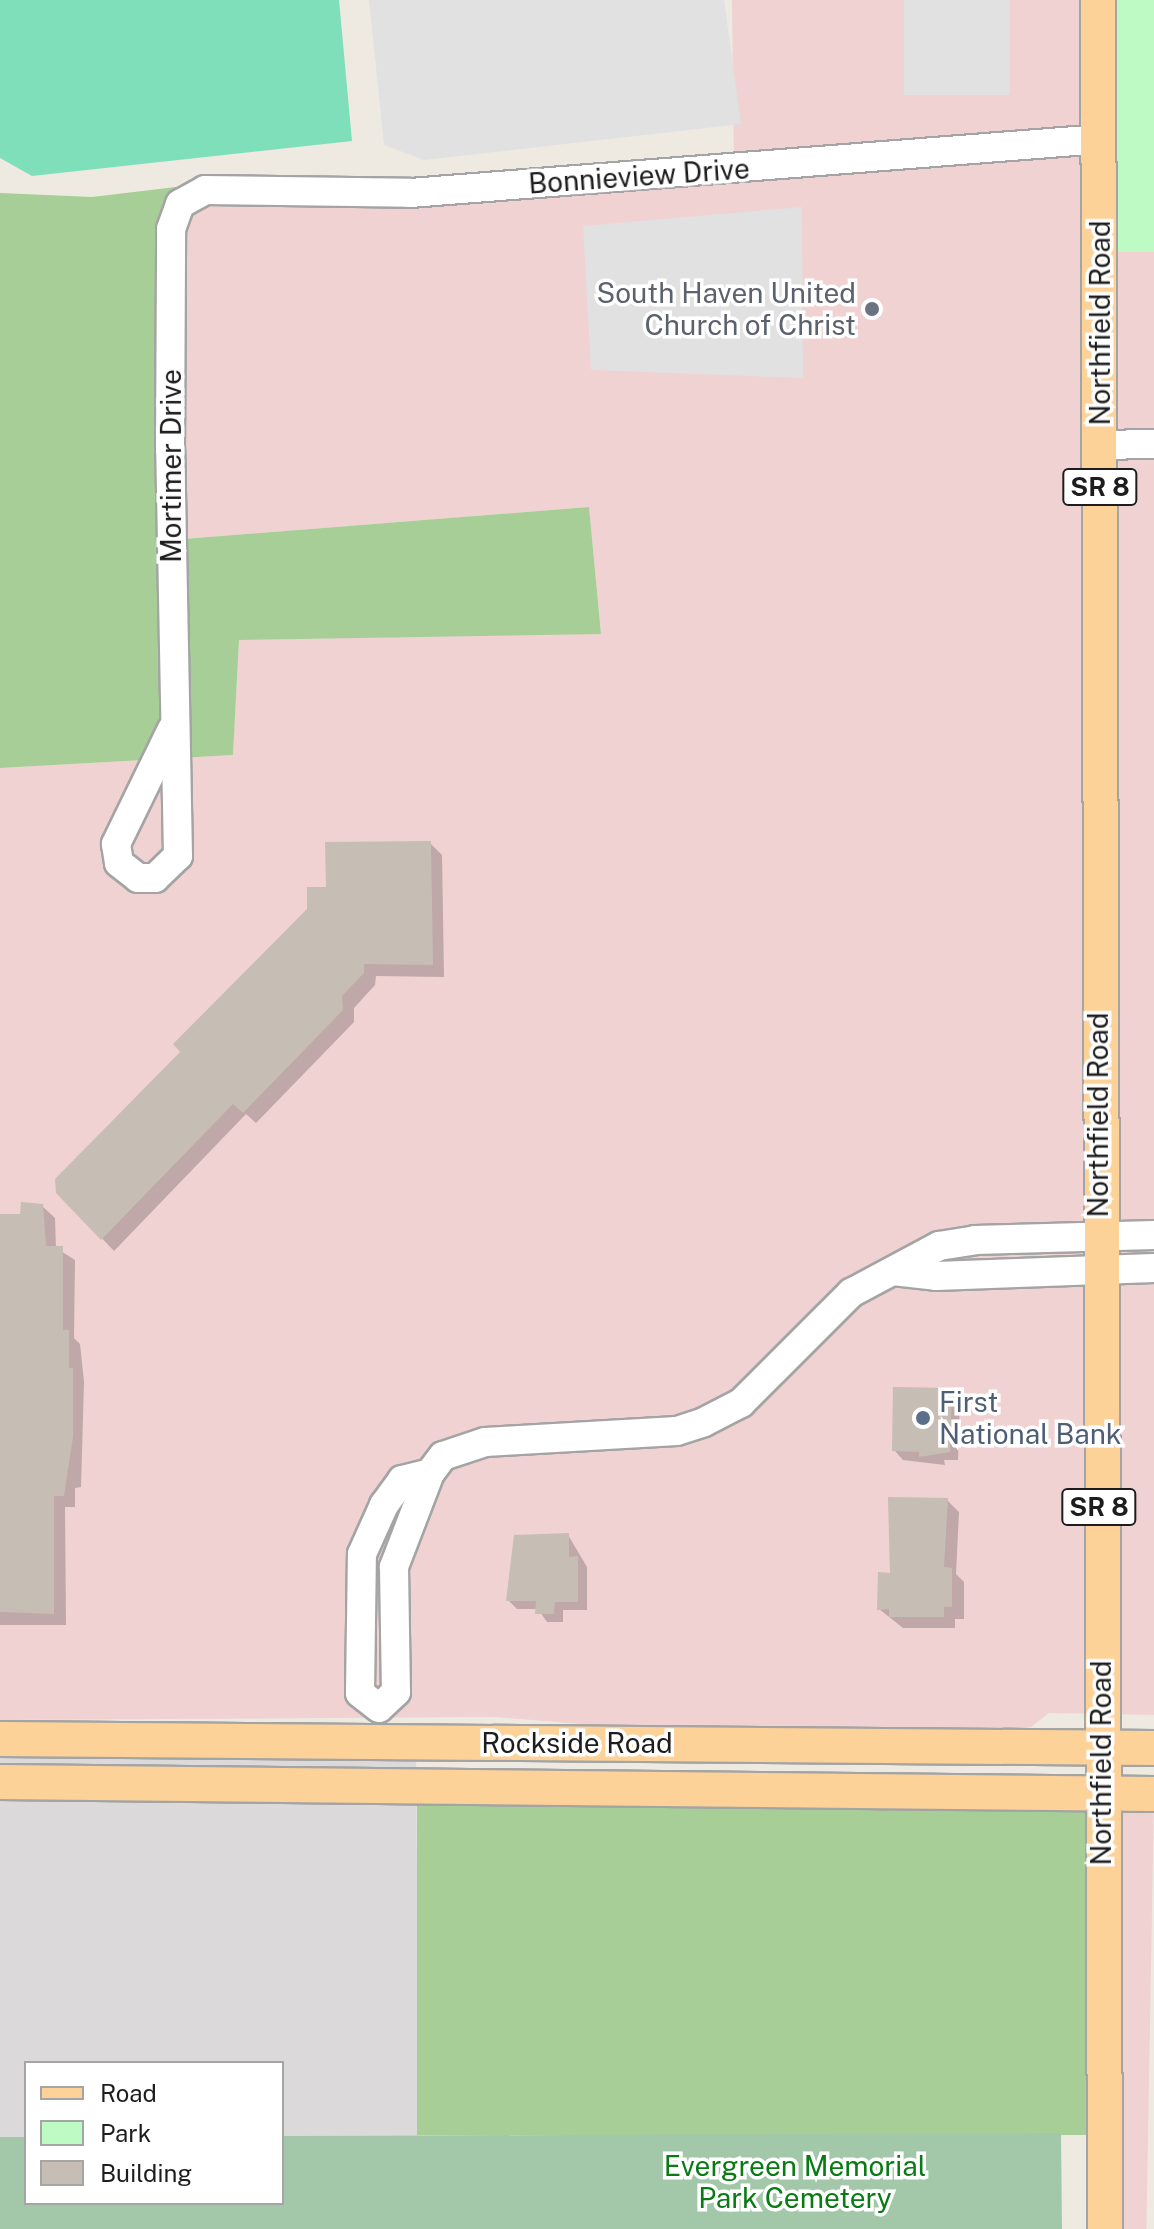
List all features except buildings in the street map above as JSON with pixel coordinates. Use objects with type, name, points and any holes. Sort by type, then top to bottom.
[{"type":"main road","name":"Northfield Road","points":[[1098,0],[1098,1252],[1105,2229]]},
{"type":"main road","name":"Rockside Road","points":[[0,1739],[1154,1748]]},
{"type":"main road","name":"Rockside Road","points":[[0,1782],[1154,1794]]},
{"type":"street","name":"Bonnieview Drive","points":[[180,204],[205,190],[410,193],[1100,139]]},
{"type":"street","name":"Mortimer Drive","points":[[172,729],[171,229],[180,204]]},
{"type":"street","points":[[1100,445],[1154,444]]},
{"type":"street","points":[[378,1787],[379,1708],[396,1692],[394,1567],[425,1498],[430,1473],[443,1456],[485,1442],[677,1431],[704,1422],[741,1403],[851,1293],[893,1271],[936,1276],[1098,1252],[1154,1235]]},
{"type":"street","points":[[1098,1252],[1154,1268]]},
{"type":"street","points":[[379,1708],[360,1693],[362,1554],[384,1505],[402,1480],[430,1473]]},
{"type":"shaded area","points":[[369,0],[724,0],[741,124],[424,160],[384,145]]},
{"type":"shaded area","points":[[732,0],[1098,0],[1101,252],[1154,252],[1154,1715],[1049,1713],[1031,1727],[977,1730],[607,1726],[495,1717],[0,1720],[0,768],[233,755],[239,640],[601,633],[589,507],[171,540],[180,204],[734,168]]},
{"type":"shaded area","points":[[904,0],[1010,0],[1010,95],[904,95]]},
{"type":"shaded area","points":[[802,207],[803,378],[591,370],[583,226]]},
{"type":"shaded area","points":[[0,1739],[416,1742],[419,2135],[284,2136],[284,2061],[24,2061],[24,2137],[0,2137]]},
{"type":"shaded area","points":[[1100,1793],[1154,1794],[1146,2229],[1092,2229]]},
{"type":"green space","points":[[0,0],[339,0],[352,141],[32,176],[0,158]]},
{"type":"green space","points":[[1098,0],[1154,0],[1154,252],[1098,252]]},
{"type":"green space","points":[[176,187],[180,204],[171,540],[589,507],[601,634],[239,640],[233,755],[0,768],[0,193],[92,197]]},
{"type":"green space","points":[[417,1788],[1100,1788],[1100,2135],[417,2135]]},
{"type":"green space","name":"Evergreen Memorial Park Cemetery","points":[[1061,2133],[1062,2229],[0,2229],[0,2137],[24,2137],[24,2205],[284,2205],[284,2136]]},
{"type":"place","name":"South Haven United Church of Christ","points":[[872,309]]},
{"type":"place","name":"First National Bank","points":[[923,1418]]}]
